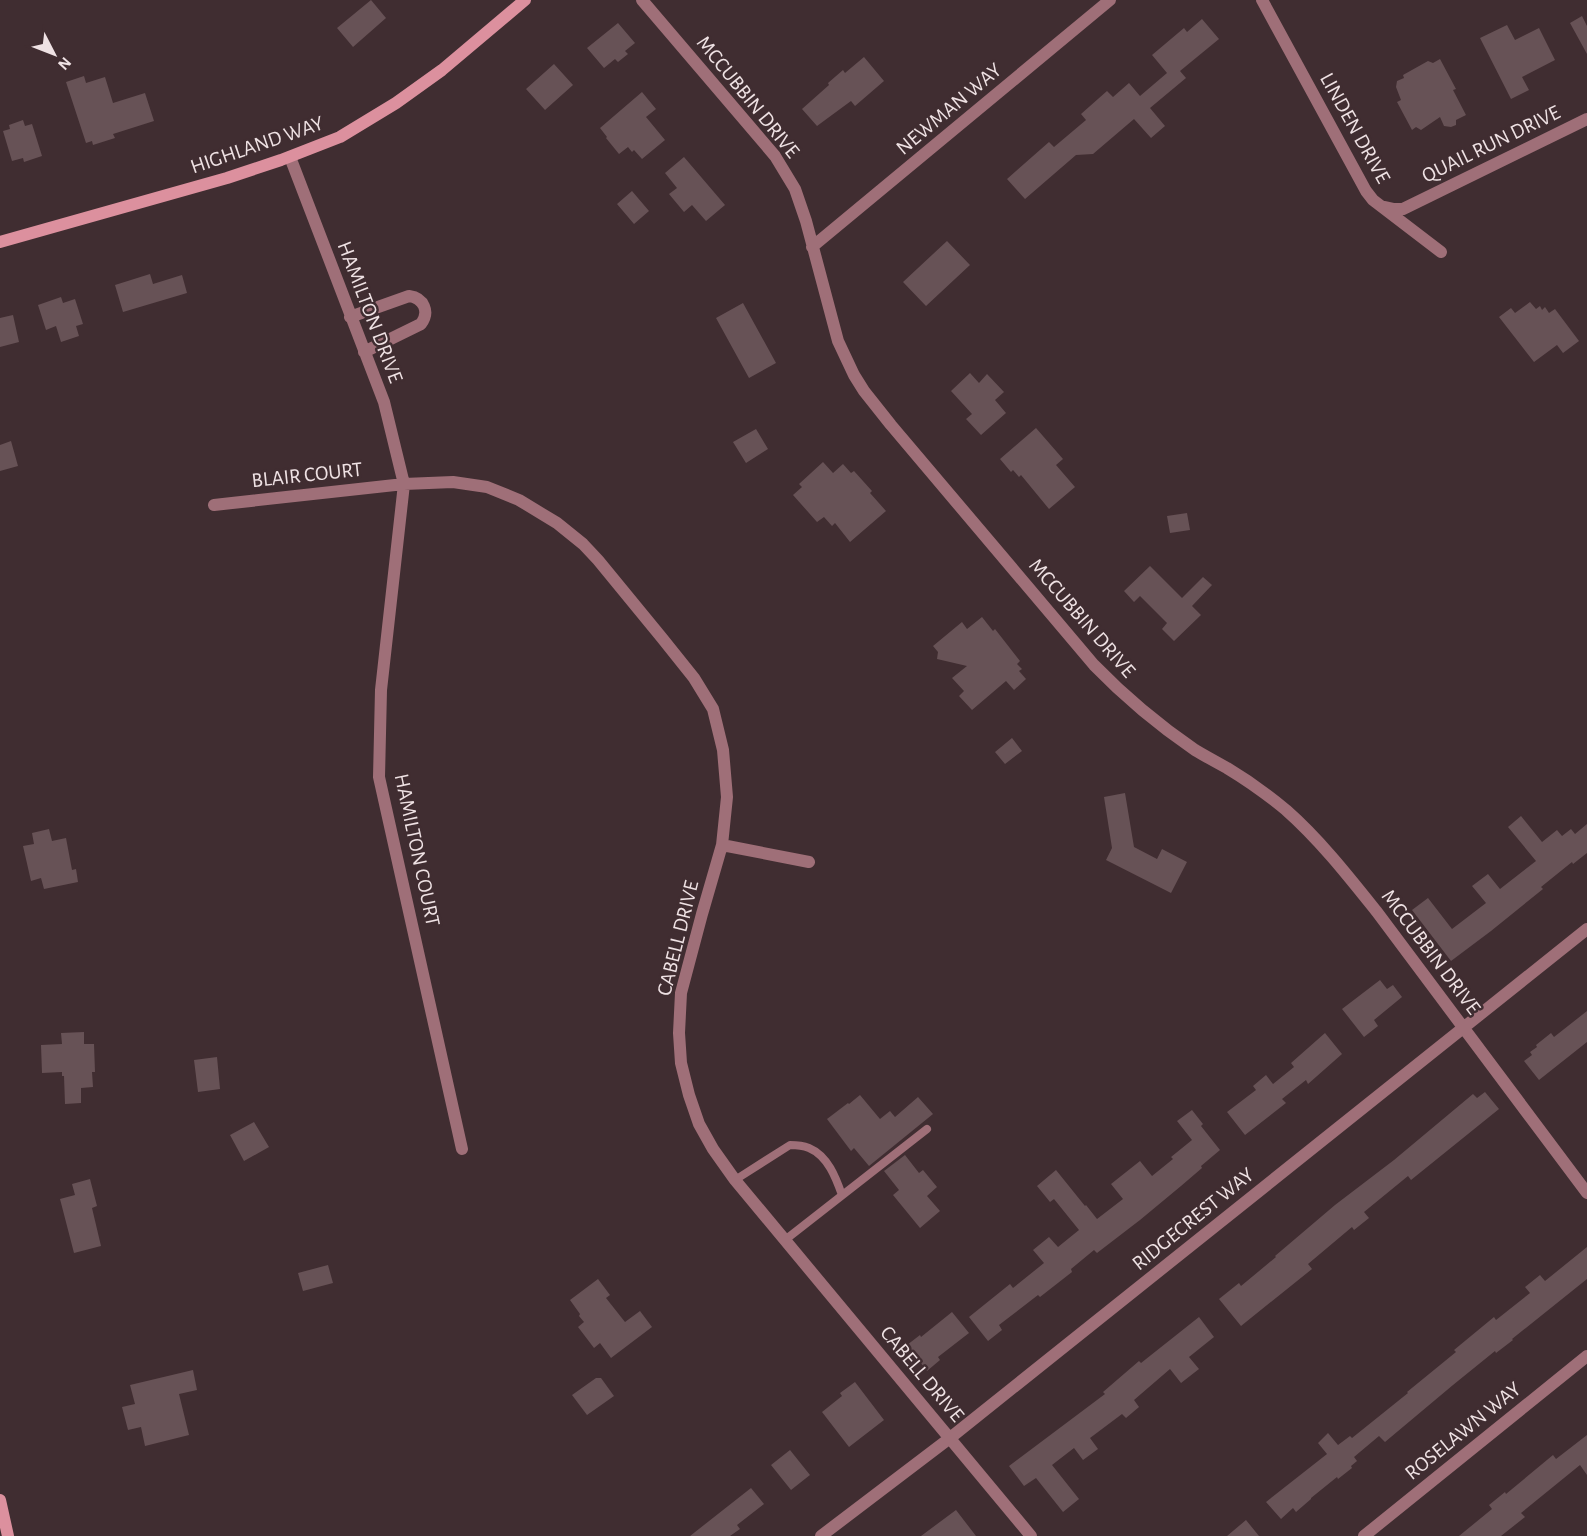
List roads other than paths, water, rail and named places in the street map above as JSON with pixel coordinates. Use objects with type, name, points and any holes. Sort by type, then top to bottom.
[{"type":"street","name":"HIGHLAND WAY","points":[[0,242],[227,178],[340,137],[396,103],[442,70],[525,0]]},
{"type":"street","name":"MCCUBBIN DRIVE","points":[[642,0],[775,156],[795,189],[806,221],[833,326],[846,360],[864,391],[1094,665],[1118,690],[1171,734],[1258,789],[1311,834],[1356,885],[1587,1193]]},
{"type":"street","name":"NEWMAN WAY","points":[[812,247],[1110,0]]},
{"type":"street","name":"LINDEN DRIVE","points":[[1262,0],[1366,191],[1373,200],[1441,252]]},
{"type":"street","name":"QUAIL RUN DRIVE","points":[[1378,204],[1403,209],[1587,119]]},
{"type":"street","name":"HAMILTON DRIVE","points":[[290,157],[384,402],[404,484]]},
{"type":"street","points":[[351,317],[409,296],[415,297],[424,305],[426,315],[421,324],[364,352]]},
{"type":"street","name":"CABELL DRIVE","points":[[404,484],[453,482],[487,488],[519,500],[557,523],[598,560],[694,678],[713,709],[723,750],[727,796],[722,845],[681,993],[679,1033],[681,1063],[699,1124],[735,1180],[1031,1536]]},
{"type":"street","name":"BLAIR COURT","points":[[214,505],[404,484]]},
{"type":"street","name":"HAMILTON COURT","points":[[404,484],[381,690],[379,777],[462,1149]]},
{"type":"street","points":[[722,845],[809,862]]},
{"type":"street","name":"RIDGECREST WAY","points":[[820,1536],[950,1437],[1587,929]]},
{"type":"street","name":"ROSELAWN WAY","points":[[1364,1536],[1587,1356]]},
{"type":"street","points":[[1,1506],[8,1536]]},
{"type":"lane","points":[[785,1240],[927,1130]]},
{"type":"lane","points":[[735,1180],[790,1144],[808,1147],[820,1155],[835,1175],[842,1195]]}]
